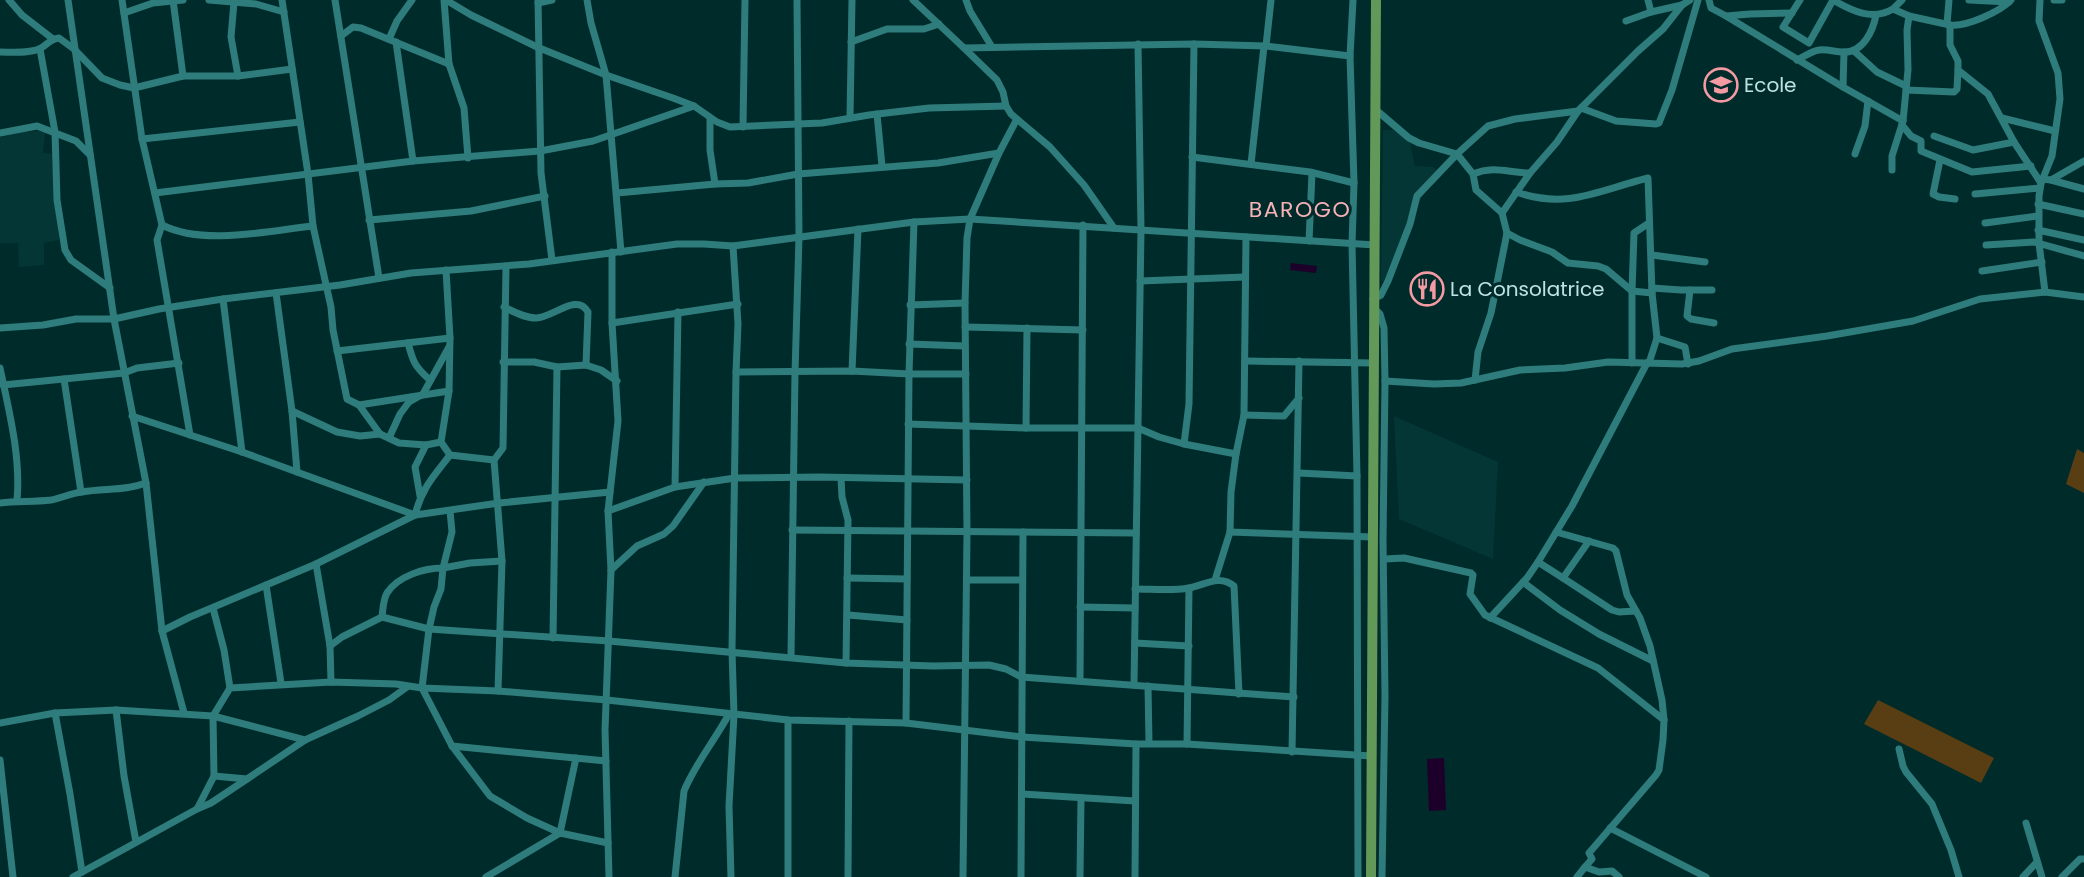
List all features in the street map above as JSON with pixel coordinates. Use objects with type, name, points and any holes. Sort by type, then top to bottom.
[{"type":"highway","points":[[1371,877],[1376,0]]},
{"type":"street","points":[[9,0],[39,30],[53,39]]},
{"type":"street","points":[[68,0],[114,319],[146,483],[162,631],[184,713]]},
{"type":"street","points":[[122,0],[142,139],[162,225],[157,240],[190,435]]},
{"type":"street","points":[[173,0],[183,76]]},
{"type":"street","points":[[124,13],[139,6],[183,0]]},
{"type":"street","points":[[209,0],[256,4],[284,12]]},
{"type":"street","points":[[282,0],[308,174],[313,226],[331,306],[333,330],[347,399],[359,405],[380,434]]},
{"type":"street","points":[[335,0],[379,278]]},
{"type":"street","points":[[412,0],[397,21],[392,41],[413,161]]},
{"type":"street","points":[[445,0],[537,47],[606,75],[694,106],[710,118],[730,127],[822,123],[929,108],[1006,106]]},
{"type":"street","points":[[445,0],[449,64],[464,108],[468,158]]},
{"type":"street","points":[[552,0],[538,1],[537,47],[540,151],[552,260]]},
{"type":"street","points":[[587,0],[606,75],[621,252]]},
{"type":"street","points":[[743,127],[748,0]]},
{"type":"street","points":[[791,657],[799,237],[797,0]]},
{"type":"street","points":[[850,118],[852,0]]},
{"type":"street","points":[[913,0],[997,80],[1006,106],[1017,119],[1042,139],[1084,184],[1114,228]]},
{"type":"street","points":[[966,0],[970,11],[992,47]]},
{"type":"street","points":[[1251,164],[1271,0]]},
{"type":"street","points":[[1353,0],[1350,56],[1356,362],[1358,877]]},
{"type":"street","points":[[1648,0],[1651,12]]},
{"type":"street","points":[[1626,21],[1682,5],[1690,0]]},
{"type":"street","points":[[1382,877],[1386,696],[1383,541],[1385,381],[1384,328],[1374,304],[1388,281],[1410,224],[1417,196],[1457,154],[1488,126],[1515,119],[1580,109],[1616,122],[1659,123],[1672,90],[1698,0]]},
{"type":"street","points":[[1709,0],[1711,8],[1902,123],[1911,136],[1921,141],[1921,152],[1976,173],[2031,166]]},
{"type":"street","points":[[1800,0],[1783,27],[1820,50],[1854,51],[1864,43],[1876,15]]},
{"type":"street","points":[[1809,43],[1833,0],[1858,13],[1876,15],[1893,9],[1902,0]]},
{"type":"street","points":[[1854,51],[1877,72],[1906,88],[1954,92],[1957,87],[1958,61],[1949,42],[1949,0]]},
{"type":"street","points":[[1969,0],[2010,1]]},
{"type":"street","points":[[2040,0],[2041,31],[2055,66],[2060,99],[2051,162],[2038,204],[2039,243],[2045,292]]},
{"type":"street","points":[[2054,0],[2062,0]]},
{"type":"street","points":[[235,1],[231,37],[238,75]]},
{"type":"street","points":[[1893,9],[1909,16],[1957,26],[2003,8],[2010,1]]},
{"type":"street","points":[[1502,213],[1580,109],[1663,29],[1682,5]]},
{"type":"street","points":[[1726,16],[1792,13]]},
{"type":"street","points":[[1892,170],[1892,156],[1902,123],[1906,88],[1909,16]]},
{"type":"street","points":[[851,42],[887,29],[924,29],[939,24]]},
{"type":"street","points":[[340,36],[355,27],[449,64]]},
{"type":"street","points":[[0,52],[40,49],[53,39],[59,38],[74,49],[102,78],[120,86],[134,88],[183,76],[238,75],[292,69]]},
{"type":"street","points":[[1134,685],[1141,230],[1138,44]]},
{"type":"street","points":[[964,48],[1194,44],[1265,46],[1350,56]]},
{"type":"street","points":[[1184,444],[1189,404],[1194,44]]},
{"type":"street","points":[[40,49],[55,132],[57,200],[65,250],[70,260],[110,288]]},
{"type":"street","points":[[1797,60],[1820,50]]},
{"type":"street","points":[[1843,87],[1844,52]]},
{"type":"street","points":[[1958,70],[1985,91],[2014,142],[2044,182],[2084,189]]},
{"type":"street","points":[[1855,154],[1865,126],[1868,101]]},
{"type":"street","points":[[154,193],[413,161],[540,151],[610,136],[694,106]]},
{"type":"street","points":[[1375,110],[1409,138],[1457,154],[1473,174],[1476,190],[1502,213],[1507,232],[1491,313],[1478,352],[1475,380]]},
{"type":"street","points":[[877,114],[882,166]]},
{"type":"street","points":[[710,118],[710,150],[715,184]]},
{"type":"street","points":[[2002,118],[2055,131]]},
{"type":"street","points":[[963,877],[968,533],[964,303],[968,238],[970,219],[999,153],[1017,119]]},
{"type":"street","points":[[142,139],[300,122]]},
{"type":"street","points":[[0,133],[37,126],[76,141],[92,156]]},
{"type":"street","points":[[1934,136],[1972,150],[2014,142]]},
{"type":"street","points":[[617,193],[748,183],[798,174],[938,163],[999,153]]},
{"type":"street","points":[[1192,157],[1312,173],[1354,183]]},
{"type":"street","points":[[1940,160],[1933,194],[1954,199]]},
{"type":"street","points":[[1975,194],[2044,182],[2083,162]]},
{"type":"street","points":[[1473,174],[1493,168],[1530,173]]},
{"type":"street","points":[[1309,241],[1312,173]]},
{"type":"street","points":[[1490,618],[1538,562],[1572,506],[1648,363],[1657,338],[1652,290],[1648,178],[1590,196],[1576,198],[1539,199],[1516,192]]},
{"type":"street","points":[[369,220],[471,212],[545,196]]},
{"type":"street","points":[[2038,204],[2084,214]]},
{"type":"street","points":[[1985,222],[2038,216]]},
{"type":"street","points":[[0,328],[43,325],[76,319],[114,319],[169,307],[223,299],[446,270],[506,266],[678,244],[733,246],[914,222],[970,219],[1375,245]]},
{"type":"street","points":[[906,723],[909,344],[914,222]]},
{"type":"street","points":[[1632,363],[1634,233],[1649,223]]},
{"type":"street","points":[[162,225],[183,233],[213,237],[313,226]]},
{"type":"street","points":[[1080,681],[1083,225]]},
{"type":"street","points":[[852,371],[858,229]]},
{"type":"street","points":[[2038,230],[2084,240]]},
{"type":"street","points":[[1507,232],[1520,240],[1552,252],[1568,263],[1606,269],[1632,291],[1712,290]]},
{"type":"street","points":[[1215,580],[1230,532],[1231,492],[1244,416],[1246,237]]},
{"type":"street","points":[[1986,245],[2039,243],[2084,256]]},
{"type":"street","points":[[731,877],[729,806],[738,304],[733,246]]},
{"type":"street","points":[[609,877],[606,761],[610,570],[608,510],[618,436],[617,381],[612,323],[612,252]]},
{"type":"street","points":[[1652,255],[1705,262]]},
{"type":"street","points":[[1982,271],[2042,262]]},
{"type":"street","points":[[498,691],[502,561],[494,460],[503,448],[506,266]]},
{"type":"street","points":[[446,270],[450,341],[449,391],[441,442],[450,455],[494,460]]},
{"type":"street","points":[[1140,281],[1245,277]]},
{"type":"street","points":[[1690,290],[1686,316],[1714,323]]},
{"type":"street","points":[[1385,381],[1461,384],[1520,370],[1565,368],[1608,362],[1688,364],[1732,349],[1913,321],[1980,299],[2045,292],[2084,297]]},
{"type":"street","points":[[276,293],[292,411],[297,472]]},
{"type":"street","points":[[223,299],[242,452]]},
{"type":"street","points":[[910,305],[964,303]]},
{"type":"street","points":[[504,307],[527,317],[537,318],[569,306],[580,304],[585,306],[588,312],[586,365]]},
{"type":"street","points":[[612,323],[738,304]]},
{"type":"street","points":[[675,487],[678,312]]},
{"type":"street","points":[[965,327],[1083,330]]},
{"type":"street","points":[[1026,429],[1027,328]]},
{"type":"street","points":[[1657,338],[1685,347],[1688,364]]},
{"type":"street","points":[[337,351],[450,341]]},
{"type":"street","points":[[389,438],[400,414],[409,402],[423,394],[450,341]]},
{"type":"street","points":[[408,343],[417,370],[430,380]]},
{"type":"street","points":[[909,344],[965,346]]},
{"type":"street","points":[[1246,361],[1374,363]]},
{"type":"street","points":[[1292,752],[1299,473],[1299,361]]},
{"type":"street","points":[[503,362],[534,362],[557,367],[586,365],[601,370],[617,381]]},
{"type":"street","points":[[3,385],[124,373],[137,368],[179,363]]},
{"type":"street","points":[[553,638],[557,367]]},
{"type":"street","points":[[0,369],[16,454],[19,481],[17,501]]},
{"type":"street","points":[[736,372],[852,371],[966,374]]},
{"type":"street","points":[[64,379],[81,492]]},
{"type":"street","points":[[359,405],[449,391]]},
{"type":"street","points":[[1244,416],[1284,416],[1299,398]]},
{"type":"street","points":[[292,411],[337,432],[360,436],[380,434],[399,443],[426,445],[441,442]]},
{"type":"street","points":[[132,416],[242,452],[415,515]]},
{"type":"street","points":[[908,424],[1026,429],[1138,428],[1184,444],[1236,454]]},
{"type":"street","points":[[420,496],[415,467],[426,445]]},
{"type":"street","points":[[415,515],[420,496],[428,482],[450,455]]},
{"type":"street","points":[[1299,473],[1357,476]]},
{"type":"street","points":[[608,510],[675,487],[735,478],[967,480]]},
{"type":"street","points":[[841,478],[842,497],[848,520],[846,663]]},
{"type":"street","points":[[610,570],[637,546],[664,534],[704,482]]},
{"type":"street","points":[[0,503],[50,500],[81,492],[133,488],[146,483]]},
{"type":"street","points":[[162,631],[316,564],[415,515],[499,503],[610,492]]},
{"type":"street","points":[[450,511],[452,532],[443,568],[441,589],[429,629],[422,688],[452,746],[490,796],[527,818],[560,833],[608,843]]},
{"type":"street","points":[[792,530],[1136,533]]},
{"type":"street","points":[[1022,877],[1023,532]]},
{"type":"street","points":[[1230,532],[1373,537]]},
{"type":"street","points":[[1556,532],[1616,551],[1627,595],[1645,630],[1662,700],[1664,720],[1659,770],[1589,853],[1592,859],[1577,877]]},
{"type":"street","points":[[1563,578],[1589,541]]},
{"type":"street","points":[[1385,559],[1404,558],[1468,571],[1473,575],[1470,594],[1482,613],[1598,668],[1664,720]]},
{"type":"street","points":[[382,617],[385,599],[396,583],[429,568],[502,561]]},
{"type":"street","points":[[1538,562],[1612,610],[1635,611]]},
{"type":"street","points":[[316,564],[330,646],[331,682]]},
{"type":"street","points":[[847,578],[907,579]]},
{"type":"street","points":[[967,580],[1022,580]]},
{"type":"street","points":[[1135,589],[1189,588],[1215,580],[1232,583],[1236,589],[1239,694]]},
{"type":"street","points":[[1523,582],[1560,610],[1589,628],[1653,661]]},
{"type":"street","points":[[266,585],[281,683]]},
{"type":"street","points":[[1187,744],[1189,588]]},
{"type":"street","points":[[1080,607],[1135,608]]},
{"type":"street","points":[[197,808],[214,776],[213,716],[230,688],[224,650],[213,608]]},
{"type":"street","points":[[848,615],[907,620]]},
{"type":"street","points":[[330,646],[342,637],[382,617],[429,629],[732,651],[846,663],[989,665],[1006,669],[1021,677],[1294,697]]},
{"type":"street","points":[[1135,643],[1189,646]]},
{"type":"street","points":[[230,688],[281,683],[396,684],[407,687],[498,691],[607,700],[788,720],[906,723],[1022,737],[1136,744],[1187,744],[1371,756]]},
{"type":"street","points":[[73,877],[197,808],[211,803],[305,740],[389,700],[407,687]]},
{"type":"street","points":[[1148,687],[1149,743]]},
{"type":"street","points":[[116,710],[124,776],[136,842]]},
{"type":"street","points":[[0,723],[55,713],[116,710],[184,713],[213,716],[305,740]]},
{"type":"street","points":[[55,713],[82,872]]},
{"type":"street","points":[[675,877],[684,791],[689,779],[732,715]]},
{"type":"street","points":[[788,720],[788,877]]},
{"type":"street","points":[[848,877],[849,720]]},
{"type":"street","points":[[1135,877],[1136,744]]},
{"type":"street","points":[[452,746],[606,761]]},
{"type":"street","points":[[1899,749],[1906,772],[1932,804],[1951,850],[1959,877]]},
{"type":"street","points":[[486,877],[560,833],[576,758]]},
{"type":"street","points":[[0,760],[13,877]]},
{"type":"street","points":[[214,776],[248,779]]},
{"type":"street","points":[[1022,794],[1135,801]]},
{"type":"street","points":[[1080,877],[1081,798]]},
{"type":"street","points":[[2026,823],[2042,877]]},
{"type":"street","points":[[1610,828],[1706,877]]},
{"type":"street","points":[[2062,877],[2080,859],[2084,859]]},
{"type":"street","points":[[2023,877],[2037,862]]},
{"type":"street","points":[[1585,867],[1599,872],[1612,871],[1619,877]]},
{"type":"shaded area","points":[[1383,130],[1400,130],[1409,138],[1415,166],[1433,167],[1440,172],[1432,180],[1419,202],[1388,281],[1381,281]]},
{"type":"shaded area","points":[[39,131],[45,133],[43,153],[52,154],[59,240],[44,243],[44,265],[19,267],[18,243],[0,243],[0,137]]},
{"type":"shaded area","points":[[1291,263],[1317,266],[1316,273],[1290,270]]},
{"type":"shaded area","points":[[1394,416],[1498,462],[1493,559],[1399,519]]},
{"type":"shaded area","points":[[2077,449],[2084,453],[2084,493],[2066,484]]},
{"type":"shaded area","points":[[1878,700],[1994,758],[1981,783],[1864,724]]},
{"type":"shaded area","points":[[1444,758],[1446,810],[1429,811],[1427,759]]},
{"type":"place","name":"Ecole","points":[[1721,85]]},
{"type":"place","name":"La Consolatrice","points":[[1427,289]]},
{"type":"district","name":"BAROGO","points":[[1300,209]]}]
